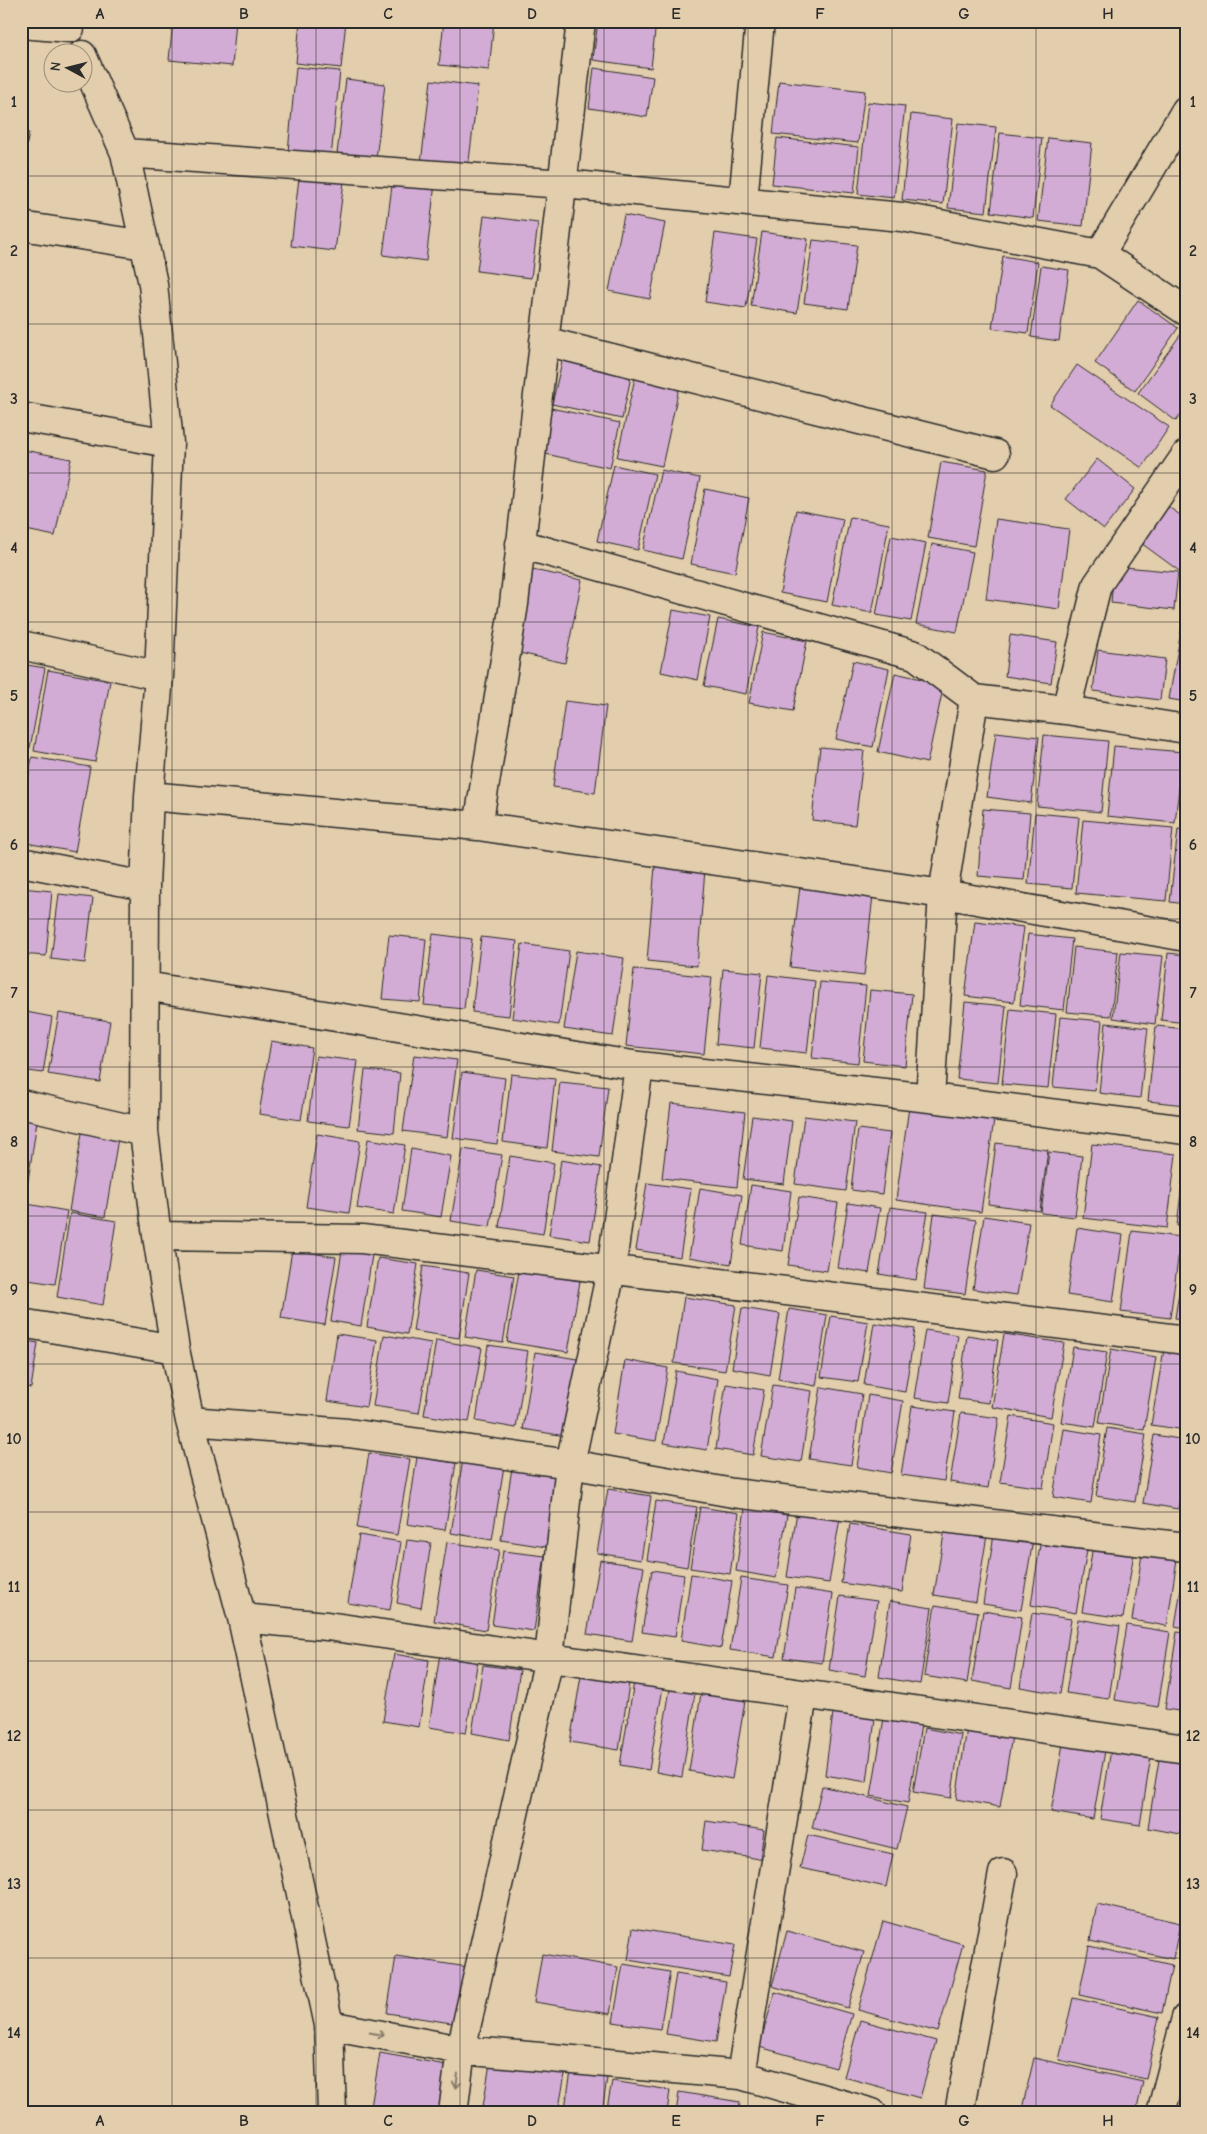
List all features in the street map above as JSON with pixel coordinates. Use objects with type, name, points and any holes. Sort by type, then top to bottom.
[{"type":"street","points":[[478,826],[514,604],[564,184],[581,21]]},
{"type":"street","points":[[743,201],[760,21]]},
{"type":"street","points":[[21,24],[69,24],[77,42]]},
{"type":"street","points":[[92,76],[126,153],[153,284],[169,443],[159,676],[149,796],[146,886],[144,1132],[157,1236],[175,1349],[190,1421],[242,1618],[329,2025],[332,2113]]},
{"type":"street","points":[[1100,254],[1186,110]]},
{"type":"street","points":[[126,153],[564,184],[902,217],[1100,254],[1186,311]]},
{"type":"street","points":[[21,226],[145,245]]},
{"type":"street","points":[[544,342],[995,454]]},
{"type":"street","points":[[21,417],[169,443]]},
{"type":"street","points":[[1066,710],[1097,585],[1186,455]]},
{"type":"street","points":[[520,544],[915,655],[974,699],[1066,710],[1186,729]]},
{"type":"street","points":[[21,645],[159,676]]},
{"type":"street","points":[[930,1098],[943,894],[974,699]]},
{"type":"street","points":[[149,796],[478,826],[943,894],[1186,937]]},
{"type":"street","points":[[21,862],[146,886]]},
{"type":"street","points":[[145,986],[639,1066],[930,1098],[1186,1130]]},
{"type":"street","points":[[453,2113],[461,2050],[548,1658],[570,1464],[611,1271],[639,1066]]},
{"type":"street","points":[[21,1104],[144,1132]]},
{"type":"street","points":[[157,1236],[362,1239],[1186,1340]]},
{"type":"street","points":[[21,1323],[175,1349]]},
{"type":"street","points":[[190,1421],[348,1433],[570,1464],[733,1493],[1186,1547]]},
{"type":"street","points":[[242,1618],[327,1626],[803,1696],[1186,1749]]},
{"type":"street","points":[[741,2075],[803,1696]]},
{"type":"street","points":[[959,2113],[1003,1873]]},
{"type":"street","points":[[1161,2113],[1186,2018]]},
{"type":"street","points":[[329,2025],[461,2050],[741,2075],[872,2113]]},
{"type":"building","points":[[173,21],[236,21],[232,66],[169,60]]},
{"type":"building","points":[[300,21],[346,21],[341,68],[296,63]]},
{"type":"building","points":[[444,21],[494,21],[489,70],[439,65]]},
{"type":"building","points":[[598,21],[656,22],[651,68],[593,60]]},
{"type":"building","points":[[296,67],[340,71],[331,157],[288,152]]},
{"type":"building","points":[[594,68],[653,77],[647,117],[589,108]]},
{"type":"building","points":[[346,79],[385,84],[376,159],[337,154]]},
{"type":"building","points":[[431,80],[478,86],[468,169],[421,163]]},
{"type":"building","points":[[779,81],[865,91],[858,143],[773,134]]},
{"type":"building","points":[[868,102],[905,106],[894,198],[858,194]]},
{"type":"building","points":[[911,114],[953,119],[943,204],[902,200]]},
{"type":"building","points":[[958,123],[996,127],[986,212],[948,208]]},
{"type":"building","points":[[21,132],[29,133],[21,173]]},
{"type":"building","points":[[1000,133],[1042,138],[1033,218],[991,212]]},
{"type":"building","points":[[777,138],[859,147],[854,193],[772,184]]},
{"type":"building","points":[[1048,138],[1092,143],[1083,226],[1038,221]]},
{"type":"building","points":[[300,169],[345,174],[335,251],[291,246]]},
{"type":"building","points":[[393,178],[435,183],[426,261],[383,255]]},
{"type":"building","points":[[624,215],[665,223],[650,299],[609,291]]},
{"type":"building","points":[[484,216],[538,223],[531,278],[477,271]]},
{"type":"building","points":[[762,232],[808,239],[797,313],[751,306]]},
{"type":"building","points":[[715,233],[757,239],[746,308],[705,302]]},
{"type":"building","points":[[813,240],[857,245],[848,309],[804,303]]},
{"type":"building","points":[[1003,256],[1038,262],[1028,333],[992,328]]},
{"type":"building","points":[[1041,266],[1069,270],[1059,341],[1031,337]]},
{"type":"building","points":[[1138,300],[1178,328],[1135,391],[1095,363]]},
{"type":"building","points":[[1181,334],[1186,337],[1186,408],[1176,421],[1138,393]]},
{"type":"building","points":[[563,357],[632,372],[622,419],[552,404]]},
{"type":"building","points":[[1077,365],[1169,427],[1142,468],[1050,405]]},
{"type":"building","points":[[635,378],[679,388],[662,466],[617,457]]},
{"type":"building","points":[[551,408],[620,423],[610,468],[541,453]]},
{"type":"building","points":[[24,450],[71,459],[55,536],[21,529],[21,465]]},
{"type":"building","points":[[1097,459],[1135,489],[1104,529],[1066,499]]},
{"type":"building","points":[[941,462],[987,470],[974,546],[928,538]]},
{"type":"building","points":[[614,465],[655,474],[638,550],[597,541]]},
{"type":"building","points":[[661,470],[700,478],[682,559],[643,550]]},
{"type":"building","points":[[705,489],[749,498],[735,573],[691,564]]},
{"type":"building","points":[[1167,506],[1186,519],[1186,576],[1141,543]]},
{"type":"building","points":[[796,510],[843,519],[827,602],[780,593]]},
{"type":"building","points":[[850,517],[889,524],[872,613],[832,605]]},
{"type":"building","points":[[996,519],[1069,529],[1059,609],[986,599]]},
{"type":"building","points":[[891,536],[926,543],[911,621],[876,615]]},
{"type":"building","points":[[932,544],[973,552],[957,632],[916,624]]},
{"type":"building","points":[[1114,566],[1178,572],[1174,610],[1111,603]]},
{"type":"building","points":[[533,570],[582,580],[565,663],[515,652]]},
{"type":"building","points":[[673,610],[710,617],[698,680],[661,672]]},
{"type":"building","points":[[718,619],[759,627],[746,694],[704,686]]},
{"type":"building","points":[[1181,631],[1186,632],[1186,702],[1169,699]]},
{"type":"building","points":[[763,632],[807,641],[793,711],[749,703]]},
{"type":"building","points":[[1010,635],[1057,642],[1051,683],[1005,676]]},
{"type":"building","points":[[1098,650],[1165,659],[1160,700],[1093,691]]},
{"type":"building","points":[[853,661],[889,669],[873,747],[836,739]]},
{"type":"building","points":[[21,664],[45,668],[30,748],[21,746]]},
{"type":"building","points":[[48,670],[110,681],[95,762],[34,751]]},
{"type":"building","points":[[895,673],[944,684],[927,763],[878,752]]},
{"type":"building","points":[[565,701],[606,706],[595,793],[553,787]]},
{"type":"building","points":[[996,732],[1039,737],[1031,803],[987,797]]},
{"type":"building","points":[[1044,735],[1108,741],[1101,812],[1037,806]]},
{"type":"building","points":[[1114,746],[1183,752],[1175,823],[1107,816]]},
{"type":"building","points":[[820,747],[864,751],[855,825],[812,820]]},
{"type":"building","points":[[21,755],[28,756],[21,792]]},
{"type":"building","points":[[32,757],[90,767],[75,852],[21,842],[21,818]]},
{"type":"building","points":[[1186,767],[1186,822],[1182,822]]},
{"type":"building","points":[[983,809],[1030,813],[1024,880],[978,876]]},
{"type":"building","points":[[1035,813],[1079,817],[1072,888],[1028,884]]},
{"type":"building","points":[[1083,820],[1173,828],[1166,901],[1076,893]]},
{"type":"building","points":[[1178,829],[1186,830],[1186,904],[1170,902]]},
{"type":"building","points":[[655,866],[705,870],[697,966],[647,961]]},
{"type":"building","points":[[801,878],[874,886],[864,976],[790,967]]},
{"type":"building","points":[[21,888],[52,891],[46,956],[21,954]]},
{"type":"building","points":[[59,894],[93,898],[85,963],[51,959]]},
{"type":"building","points":[[975,921],[1024,927],[1014,1002],[965,996]]},
{"type":"building","points":[[433,934],[472,939],[464,1009],[424,1005]]},
{"type":"building","points":[[1028,934],[1072,939],[1064,1010],[1020,1005]]},
{"type":"building","points":[[389,935],[426,939],[420,1002],[382,999]]},
{"type":"building","points":[[481,937],[517,941],[509,1016],[472,1012]]},
{"type":"building","points":[[522,944],[569,951],[559,1025],[512,1018]]},
{"type":"building","points":[[1074,947],[1118,952],[1111,1016],[1067,1012]]},
{"type":"building","points":[[576,951],[624,958],[613,1036],[564,1029]]},
{"type":"building","points":[[1121,952],[1163,956],[1155,1024],[1113,1018]]},
{"type":"building","points":[[1168,953],[1186,955],[1186,1023],[1161,1020]]},
{"type":"building","points":[[634,969],[712,977],[704,1054],[626,1046]]},
{"type":"building","points":[[723,969],[762,973],[754,1048],[716,1044]]},
{"type":"building","points":[[768,975],[815,981],[807,1053],[760,1048]]},
{"type":"building","points":[[820,982],[866,986],[858,1063],[812,1058]]},
{"type":"building","points":[[870,990],[912,994],[905,1066],[863,1061]]},
{"type":"building","points":[[965,1002],[1006,1006],[998,1083],[957,1079]]},
{"type":"building","points":[[1010,1009],[1056,1014],[1048,1088],[1002,1084]]},
{"type":"building","points":[[21,1011],[52,1017],[43,1073],[21,1070]]},
{"type":"building","points":[[59,1013],[110,1021],[100,1082],[48,1074]]},
{"type":"building","points":[[1060,1017],[1102,1021],[1095,1091],[1053,1087]]},
{"type":"building","points":[[1106,1023],[1148,1028],[1140,1098],[1099,1093]]},
{"type":"building","points":[[1156,1026],[1186,1029],[1185,1105],[1148,1101]]},
{"type":"building","points":[[271,1041],[312,1048],[301,1120],[259,1114]]},
{"type":"building","points":[[414,1055],[457,1060],[447,1137],[403,1131]]},
{"type":"building","points":[[316,1056],[358,1061],[349,1126],[308,1121]]},
{"type":"building","points":[[365,1070],[400,1073],[394,1133],[358,1129]]},
{"type":"building","points":[[462,1072],[505,1078],[497,1144],[453,1138]]},
{"type":"building","points":[[511,1074],[555,1079],[547,1148],[503,1142]]},
{"type":"building","points":[[560,1082],[608,1087],[599,1157],[552,1151]]},
{"type":"building","points":[[671,1103],[745,1112],[737,1187],[662,1178]]},
{"type":"building","points":[[909,1107],[994,1119],[981,1212],[896,1200]]},
{"type":"building","points":[[21,1112],[38,1115],[25,1200],[21,1200]]},
{"type":"building","points":[[752,1116],[792,1121],[784,1184],[743,1179]]},
{"type":"building","points":[[804,1116],[855,1122],[846,1191],[795,1184]]},
{"type":"building","points":[[858,1129],[890,1133],[882,1194],[851,1190]]},
{"type":"building","points":[[82,1133],[118,1138],[105,1217],[69,1211]]},
{"type":"building","points":[[317,1134],[360,1141],[349,1213],[306,1207]]},
{"type":"building","points":[[368,1139],[405,1145],[394,1214],[357,1208]]},
{"type":"building","points":[[996,1143],[1048,1150],[1040,1211],[988,1204]]},
{"type":"building","points":[[1092,1144],[1176,1154],[1167,1228],[1083,1218]]},
{"type":"building","points":[[411,1149],[451,1156],[441,1217],[402,1211]]},
{"type":"building","points":[[463,1149],[502,1155],[490,1227],[451,1221]]},
{"type":"building","points":[[1049,1152],[1082,1156],[1075,1217],[1041,1213]]},
{"type":"building","points":[[510,1156],[554,1163],[543,1234],[499,1227]]},
{"type":"building","points":[[1186,1158],[1186,1227],[1177,1226]]},
{"type":"building","points":[[561,1160],[601,1167],[590,1241],[549,1235]]},
{"type":"building","points":[[647,1183],[691,1189],[680,1257],[636,1250]]},
{"type":"building","points":[[751,1185],[791,1191],[783,1251],[742,1245]]},
{"type":"building","points":[[700,1188],[742,1195],[731,1264],[689,1257]]},
{"type":"building","points":[[799,1197],[838,1203],[827,1271],[788,1265]]},
{"type":"building","points":[[21,1203],[67,1211],[55,1284],[21,1279]]},
{"type":"building","points":[[848,1203],[880,1208],[869,1273],[838,1268]]},
{"type":"building","points":[[890,1207],[928,1212],[916,1280],[879,1274]]},
{"type":"building","points":[[70,1213],[116,1221],[103,1305],[57,1297]]},
{"type":"building","points":[[934,1214],[976,1220],[965,1294],[924,1289]]},
{"type":"building","points":[[984,1216],[1029,1223],[1017,1295],[973,1289]]},
{"type":"building","points":[[1077,1228],[1123,1235],[1113,1302],[1067,1295]]},
{"type":"building","points":[[1132,1231],[1181,1237],[1170,1318],[1121,1312]]},
{"type":"building","points":[[1186,1248],[1186,1319],[1175,1318]]},
{"type":"building","points":[[292,1250],[336,1257],[325,1325],[281,1318]]},
{"type":"building","points":[[342,1250],[372,1255],[361,1326],[331,1321]]},
{"type":"building","points":[[378,1258],[418,1264],[407,1334],[367,1327]]},
{"type":"building","points":[[423,1266],[469,1273],[459,1338],[413,1331]]},
{"type":"building","points":[[476,1270],[514,1276],[503,1343],[465,1337]]},
{"type":"building","points":[[519,1271],[580,1281],[568,1352],[507,1342]]},
{"type":"building","points":[[684,1297],[736,1305],[725,1371],[674,1363]]},
{"type":"building","points":[[742,1308],[780,1314],[770,1375],[732,1368]]},
{"type":"building","points":[[789,1309],[827,1315],[816,1386],[778,1379]]},
{"type":"building","points":[[831,1316],[868,1322],[858,1382],[821,1377]]},
{"type":"building","points":[[874,1323],[915,1329],[905,1392],[864,1385]]},
{"type":"building","points":[[925,1330],[958,1335],[948,1403],[914,1398]]},
{"type":"building","points":[[337,1334],[377,1340],[366,1407],[327,1401]]},
{"type":"building","points":[[1004,1334],[1064,1343],[1051,1417],[992,1407]]},
{"type":"building","points":[[384,1335],[431,1343],[419,1413],[373,1406]]},
{"type":"building","points":[[967,1335],[998,1340],[989,1403],[958,1399]]},
{"type":"building","points":[[21,1340],[38,1343],[31,1388],[21,1386]]},
{"type":"building","points":[[436,1340],[482,1348],[469,1422],[424,1415]]},
{"type":"building","points":[[488,1345],[528,1351],[516,1428],[476,1421]]},
{"type":"building","points":[[1073,1347],[1107,1352],[1095,1427],[1061,1422]]},
{"type":"building","points":[[1111,1349],[1156,1357],[1144,1430],[1099,1423]]},
{"type":"building","points":[[1164,1349],[1186,1353],[1186,1430],[1151,1425]]},
{"type":"building","points":[[535,1352],[583,1360],[571,1437],[523,1429]]},
{"type":"building","points":[[625,1360],[668,1368],[656,1441],[613,1434]]},
{"type":"building","points":[[676,1371],[718,1379],[707,1450],[664,1443]]},
{"type":"building","points":[[726,1384],[764,1390],[753,1455],[716,1449]]},
{"type":"building","points":[[773,1385],[812,1391],[801,1462],[761,1456]]},
{"type":"building","points":[[821,1387],[862,1394],[851,1465],[809,1459]]},
{"type":"building","points":[[868,1395],[903,1401],[891,1473],[857,1467]]},
{"type":"building","points":[[912,1406],[955,1412],[944,1481],[901,1475]]},
{"type":"building","points":[[961,1413],[999,1418],[988,1488],[950,1482]]},
{"type":"building","points":[[1011,1416],[1053,1423],[1043,1488],[1000,1482]]},
{"type":"building","points":[[1107,1428],[1146,1434],[1135,1502],[1096,1496]]},
{"type":"building","points":[[1064,1429],[1101,1435],[1091,1503],[1053,1497]]},
{"type":"building","points":[[1154,1435],[1186,1440],[1186,1463],[1178,1509],[1143,1503]]},
{"type":"building","points":[[369,1453],[410,1459],[397,1535],[357,1528]]},
{"type":"building","points":[[464,1453],[505,1460],[492,1540],[451,1533]]},
{"type":"building","points":[[417,1457],[456,1463],[445,1530],[407,1524]]},
{"type":"building","points":[[513,1461],[559,1469],[546,1547],[501,1540]]},
{"type":"building","points":[[608,1489],[651,1496],[641,1560],[597,1553]]},
{"type":"building","points":[[656,1501],[697,1507],[687,1567],[647,1560]]},
{"type":"building","points":[[798,1505],[841,1512],[829,1583],[787,1577]]},
{"type":"building","points":[[700,1507],[739,1513],[730,1574],[690,1568]]},
{"type":"building","points":[[745,1508],[787,1515],[776,1578],[736,1571]]},
{"type":"building","points":[[946,1522],[988,1529],[976,1602],[934,1595]]},
{"type":"building","points":[[850,1524],[911,1534],[902,1592],[841,1583]]},
{"type":"building","points":[[995,1528],[1034,1534],[1021,1610],[983,1604]]},
{"type":"building","points":[[1042,1532],[1089,1539],[1076,1613],[1031,1605]]},
{"type":"building","points":[[359,1535],[401,1542],[390,1610],[348,1603]]},
{"type":"building","points":[[407,1540],[431,1543],[421,1608],[397,1603]]},
{"type":"building","points":[[447,1542],[499,1550],[486,1630],[434,1621]]},
{"type":"building","points":[[1093,1546],[1134,1553],[1123,1618],[1082,1612]]},
{"type":"building","points":[[503,1551],[545,1556],[534,1631],[492,1625]]},
{"type":"building","points":[[1142,1554],[1177,1559],[1167,1626],[1132,1620]]},
{"type":"building","points":[[1186,1558],[1186,1628],[1175,1626]]},
{"type":"building","points":[[600,1560],[644,1567],[632,1641],[587,1634]]},
{"type":"building","points":[[652,1570],[684,1575],[675,1637],[642,1632]]},
{"type":"building","points":[[691,1574],[732,1581],[721,1648],[681,1641]]},
{"type":"building","points":[[741,1578],[788,1585],[776,1657],[730,1650]]},
{"type":"building","points":[[795,1588],[833,1594],[822,1663],[784,1658]]},
{"type":"building","points":[[840,1596],[877,1601],[865,1676],[829,1670]]},
{"type":"building","points":[[890,1601],[932,1608],[920,1684],[879,1677]]},
{"type":"building","points":[[935,1605],[978,1612],[967,1683],[924,1676]]},
{"type":"building","points":[[983,1611],[1022,1617],[1011,1688],[972,1681]]},
{"type":"building","points":[[1032,1613],[1071,1619],[1060,1694],[1020,1687]]},
{"type":"building","points":[[1078,1619],[1120,1626],[1109,1699],[1066,1693]]},
{"type":"building","points":[[1127,1625],[1170,1632],[1158,1707],[1115,1700]]},
{"type":"building","points":[[1177,1632],[1186,1633],[1186,1712],[1165,1709]]},
{"type":"building","points":[[440,1653],[478,1659],[466,1733],[429,1727]]},
{"type":"building","points":[[394,1654],[429,1660],[419,1727],[383,1721]]},
{"type":"building","points":[[483,1665],[520,1670],[509,1740],[472,1733]]},
{"type":"building","points":[[581,1676],[629,1684],[619,1750],[570,1742]]},
{"type":"building","points":[[634,1682],[663,1687],[649,1770],[620,1765]]},
{"type":"building","points":[[702,1687],[746,1695],[732,1779],[689,1771]]},
{"type":"building","points":[[670,1689],[695,1693],[682,1777],[656,1772]]},
{"type":"building","points":[[885,1712],[922,1719],[908,1803],[871,1796]]},
{"type":"building","points":[[833,1713],[875,1719],[867,1782],[825,1775]]},
{"type":"building","points":[[924,1728],[961,1735],[951,1798],[913,1792]]},
{"type":"building","points":[[967,1728],[1012,1736],[1000,1807],[956,1799]]},
{"type":"building","points":[[1064,1738],[1106,1745],[1093,1819],[1051,1812]]},
{"type":"building","points":[[1112,1743],[1152,1750],[1140,1825],[1100,1819]]},
{"type":"building","points":[[1161,1747],[1186,1751],[1186,1835],[1148,1828]]},
{"type":"building","points":[[822,1786],[907,1807],[897,1849],[812,1828]]},
{"type":"building","points":[[706,1821],[764,1830],[760,1859],[702,1850]]},
{"type":"building","points":[[808,1835],[893,1854],[886,1887],[800,1868]]},
{"type":"building","points":[[1097,1904],[1180,1923],[1173,1959],[1090,1941]]},
{"type":"building","points":[[883,1921],[963,1944],[938,2032],[858,2010]]},
{"type":"building","points":[[633,1928],[735,1945],[729,1977],[628,1960]]},
{"type":"building","points":[[787,1931],[864,1952],[848,2008],[772,1986]]},
{"type":"building","points":[[1089,1946],[1172,1965],[1162,2013],[1079,1995]]},
{"type":"building","points":[[542,1954],[618,1967],[610,2014],[534,2002]]},
{"type":"building","points":[[396,1956],[467,1967],[458,2024],[387,2013]]},
{"type":"building","points":[[623,1964],[670,1972],[660,2029],[613,2022]]},
{"type":"building","points":[[676,1974],[726,1982],[716,2042],[666,2034]]},
{"type":"building","points":[[775,1992],[852,2014],[836,2068],[759,2047]]},
{"type":"building","points":[[1073,1998],[1159,2017],[1146,2079],[1059,2060]]},
{"type":"building","points":[[860,2020],[936,2041],[920,2098],[844,2077]]},
{"type":"building","points":[[380,2053],[446,2065],[439,2113],[370,2113]]},
{"type":"building","points":[[1034,2058],[1143,2082],[1136,2113],[1021,2113]]},
{"type":"building","points":[[490,2063],[565,2074],[558,2113],[482,2113]]},
{"type":"building","points":[[571,2072],[607,2078],[602,2113],[564,2113]]},
{"type":"building","points":[[612,2081],[670,2090],[667,2113],[606,2113]]},
{"type":"building","points":[[679,2092],[740,2102],[739,2113],[676,2113]]}]
